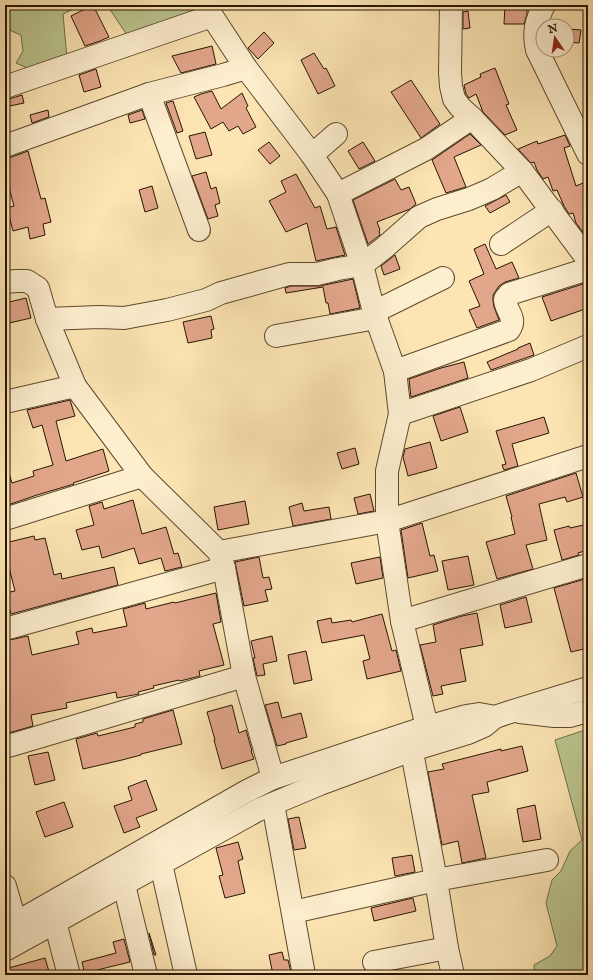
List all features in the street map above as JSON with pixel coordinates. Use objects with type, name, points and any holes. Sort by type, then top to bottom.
[{"type":"street","points":[[451,5],[450,73],[454,99],[522,171],[588,260]]},
{"type":"street","points":[[544,5],[537,21],[535,31],[537,50],[588,154]]},
{"type":"street","points":[[5,87],[210,10],[246,68],[312,154],[338,194],[362,265],[375,315],[394,371],[400,414],[387,471],[387,521],[420,738],[436,880],[453,975]]},
{"type":"street","points":[[5,146],[149,94],[246,68]]},
{"type":"street","points":[[149,94],[199,230]]},
{"type":"street","points":[[338,194],[426,149],[472,118]]},
{"type":"street","points":[[312,154],[336,134]]},
{"type":"street","points":[[47,319],[99,317],[124,318],[167,310],[206,300],[221,293],[289,274],[317,274],[362,265],[419,217],[437,208],[469,199],[492,189],[522,171]]},
{"type":"street","points":[[501,244],[552,210]]},
{"type":"street","points":[[394,371],[508,330],[512,325],[512,319],[505,304],[505,299],[509,294],[588,269]]},
{"type":"street","points":[[276,336],[375,315],[443,278]]},
{"type":"street","points":[[5,282],[26,281],[38,288],[47,319],[75,386],[142,476],[222,560],[244,676],[273,778]]},
{"type":"street","points":[[400,414],[531,370],[588,346]]},
{"type":"street","points":[[5,402],[75,386]]},
{"type":"street","points":[[5,629],[222,560],[387,521],[588,456]]},
{"type":"street","points":[[5,519],[142,476]]},
{"type":"street","points":[[402,621],[588,565]]},
{"type":"street","points":[[506,713],[527,692],[588,672]]},
{"type":"street","points":[[5,748],[244,676]]},
{"type":"street","points":[[506,713],[588,688]]},
{"type":"street","points":[[5,950],[258,810],[320,784],[466,716],[506,713],[570,716],[588,711]]},
{"type":"street","points":[[5,886],[10,926],[247,791],[273,778],[420,738]]},
{"type":"street","points":[[273,804],[304,975]]},
{"type":"street","points":[[293,912],[436,880],[547,860]]},
{"type":"street","points":[[161,864],[186,975]]},
{"type":"street","points":[[124,885],[146,975]]},
{"type":"street","points":[[55,922],[69,975]]},
{"type":"street","points":[[374,962],[447,948]]},
{"type":"green space","points":[[5,5],[82,5],[63,14],[67,59],[32,70],[16,63],[23,51],[21,35],[7,29],[5,31]]},
{"type":"green space","points":[[107,5],[197,5],[200,13],[127,35]]},
{"type":"green space","points":[[588,729],[588,975],[535,975],[534,965],[550,956],[557,946],[546,903],[552,880],[561,871],[570,851],[582,840],[555,740]]},
{"type":"building","points":[[93,5],[109,37],[85,46],[71,16]]},
{"type":"building","points":[[505,5],[527,6],[527,14],[524,24],[504,24]]},
{"type":"building","points":[[468,11],[470,28],[463,29],[463,12]]},
{"type":"building","points":[[575,30],[581,30],[579,43],[575,43]]},
{"type":"building","points":[[264,32],[274,43],[258,59],[248,48]]},
{"type":"building","points":[[212,46],[216,64],[181,73],[172,56]]},
{"type":"building","points":[[314,53],[324,69],[326,68],[335,86],[318,94],[301,60]]},
{"type":"building","points":[[495,68],[509,104],[506,105],[517,130],[505,135],[483,112],[476,94],[469,98],[466,94],[464,85],[481,77],[480,74]]},
{"type":"building","points":[[96,69],[101,87],[84,92],[79,75]]},
{"type":"building","points":[[411,80],[440,124],[421,138],[391,92]]},
{"type":"building","points":[[212,91],[221,109],[242,93],[248,106],[246,108],[256,127],[243,134],[238,126],[229,131],[223,122],[211,129],[194,97]]},
{"type":"building","points":[[22,95],[24,103],[5,107],[5,99]]},
{"type":"building","points":[[173,101],[183,131],[177,133],[166,103]]},
{"type":"building","points":[[48,110],[49,117],[32,123],[30,115]]},
{"type":"building","points":[[142,110],[145,119],[130,123],[128,115]]},
{"type":"building","points":[[205,132],[212,155],[196,159],[189,136]]},
{"type":"building","points":[[470,134],[481,145],[454,157],[466,187],[446,193],[432,160]]},
{"type":"building","points":[[565,135],[570,146],[564,148],[576,186],[583,183],[588,197],[588,239],[576,223],[573,213],[569,214],[557,190],[553,191],[548,177],[543,179],[534,162],[531,163],[518,149],[537,141],[538,144]]},
{"type":"building","points":[[269,142],[280,156],[270,164],[258,150]]},
{"type":"building","points":[[363,142],[375,161],[359,169],[348,151]]},
{"type":"building","points":[[28,151],[41,199],[45,198],[51,222],[43,224],[45,235],[30,239],[28,227],[13,231],[7,208],[14,206],[5,173],[5,158]]},
{"type":"building","points":[[206,172],[211,189],[216,187],[220,203],[215,205],[218,216],[208,219],[192,176]]},
{"type":"building","points":[[296,174],[315,208],[320,206],[327,229],[336,227],[345,255],[316,261],[307,223],[286,232],[269,201],[286,192],[281,181]]},
{"type":"building","points":[[395,179],[401,190],[409,187],[416,204],[410,209],[377,222],[380,235],[368,244],[353,200]]},
{"type":"building","points":[[152,186],[158,208],[145,212],[139,190]]},
{"type":"building","points":[[506,195],[510,202],[490,213],[485,206]]},
{"type":"building","points":[[485,244],[496,269],[512,262],[519,278],[505,282],[499,286],[493,295],[494,307],[499,320],[477,328],[469,310],[480,306],[469,281],[484,274],[474,249]]},
{"type":"building","points":[[395,255],[400,269],[384,275],[381,266]]},
{"type":"building","points":[[353,279],[360,308],[330,314],[323,287],[286,293],[285,288],[291,286],[320,286]]},
{"type":"building","points":[[586,283],[588,289],[588,308],[551,321],[542,297]]},
{"type":"building","points":[[26,298],[31,318],[5,324],[5,303]]},
{"type":"building","points":[[211,316],[214,329],[211,330],[212,338],[188,343],[183,322]]},
{"type":"building","points":[[530,343],[534,355],[491,370],[487,362]]},
{"type":"building","points":[[464,362],[468,378],[411,397],[409,379]]},
{"type":"building","points":[[70,400],[75,416],[56,421],[66,461],[103,449],[109,471],[5,506],[5,470],[8,470],[12,483],[34,476],[33,471],[53,465],[42,425],[33,428],[27,410]]},
{"type":"building","points":[[460,407],[468,432],[441,441],[433,416]]},
{"type":"building","points":[[544,417],[549,433],[512,444],[518,466],[504,470],[502,465],[506,464],[496,431]]},
{"type":"building","points":[[430,442],[437,468],[408,476],[403,457],[405,449]]},
{"type":"building","points":[[355,448],[359,464],[342,469],[337,453]]},
{"type":"building","points":[[576,473],[583,497],[567,502],[565,497],[539,504],[547,540],[526,545],[533,569],[497,579],[486,542],[515,534],[506,496]]},
{"type":"building","points":[[370,494],[374,511],[358,514],[354,498]]},
{"type":"building","points":[[133,500],[142,534],[166,527],[174,554],[178,553],[182,567],[165,571],[161,558],[139,564],[134,548],[102,558],[99,546],[82,550],[76,530],[94,525],[89,506],[102,502],[104,509]]},
{"type":"building","points":[[245,501],[249,524],[218,530],[214,507]]},
{"type":"building","points":[[302,503],[304,511],[329,507],[331,519],[293,526],[289,507]]},
{"type":"building","points":[[422,523],[430,556],[434,555],[438,571],[408,578],[401,530]]},
{"type":"building","points":[[588,524],[588,550],[578,553],[579,555],[562,560],[554,530],[569,526],[570,528]]},
{"type":"building","points":[[34,536],[35,540],[45,538],[54,575],[61,573],[62,579],[114,567],[118,585],[11,614],[5,593],[15,591],[5,552],[5,543]]},
{"type":"building","points":[[468,556],[474,585],[448,590],[442,561]]},
{"type":"building","points":[[259,557],[263,578],[269,577],[272,589],[265,590],[268,601],[244,606],[235,562]]},
{"type":"building","points":[[380,557],[383,578],[356,584],[351,563]]},
{"type":"building","points":[[585,579],[588,589],[588,648],[571,652],[554,588]]},
{"type":"building","points":[[216,593],[221,622],[213,624],[224,665],[199,671],[200,676],[153,686],[154,688],[138,692],[139,694],[117,698],[116,692],[66,703],[67,708],[31,715],[33,726],[5,734],[5,641],[28,636],[32,655],[79,644],[76,632],[92,628],[93,633],[127,626],[123,609],[145,603],[146,609]]},
{"type":"building","points":[[526,597],[532,622],[505,628],[500,605]]},
{"type":"building","points":[[477,613],[483,645],[460,649],[466,681],[441,686],[443,694],[433,696],[420,645],[436,642],[433,625]]},
{"type":"building","points":[[382,614],[392,651],[396,650],[401,671],[367,679],[363,661],[370,659],[364,635],[322,643],[317,621],[331,618],[332,623],[351,620],[352,622]]},
{"type":"building","points":[[272,636],[277,661],[263,664],[265,675],[257,676],[251,641]]},
{"type":"building","points":[[306,651],[312,680],[294,684],[288,655]]},
{"type":"building","points":[[278,702],[282,718],[301,713],[307,737],[277,746],[265,705]]},
{"type":"building","points":[[232,705],[239,733],[246,730],[254,759],[222,769],[207,712]]},
{"type":"building","points":[[173,710],[182,744],[83,769],[76,739],[97,733],[98,736],[135,727],[135,724],[143,722],[143,719]]},
{"type":"building","points":[[522,746],[528,771],[487,782],[489,792],[472,795],[486,858],[462,863],[458,841],[442,845],[428,772],[444,769],[442,764],[501,749],[501,751]]},
{"type":"building","points":[[48,752],[55,780],[35,785],[28,756]]},
{"type":"building","points":[[146,780],[157,810],[136,818],[140,827],[124,833],[114,806],[132,800],[128,787]]},
{"type":"building","points":[[64,802],[73,827],[45,837],[36,812]]},
{"type":"building","points":[[535,805],[541,839],[523,842],[517,809]]},
{"type":"building","points":[[299,817],[306,848],[294,850],[288,819]]},
{"type":"building","points":[[238,842],[243,859],[238,861],[245,893],[225,898],[219,876],[223,875],[216,848]]},
{"type":"building","points":[[412,855],[415,872],[395,876],[392,858]]},
{"type":"building","points":[[413,898],[416,911],[374,921],[371,908]]},
{"type":"building","points":[[149,933],[156,955],[154,955]]},
{"type":"building","points":[[124,939],[130,962],[97,970],[99,975],[85,975],[82,962],[116,953],[113,942]]},
{"type":"building","points":[[282,952],[284,960],[288,960],[291,972],[273,975],[269,955]]},
{"type":"building","points":[[45,958],[50,975],[5,975],[5,969]]}]
